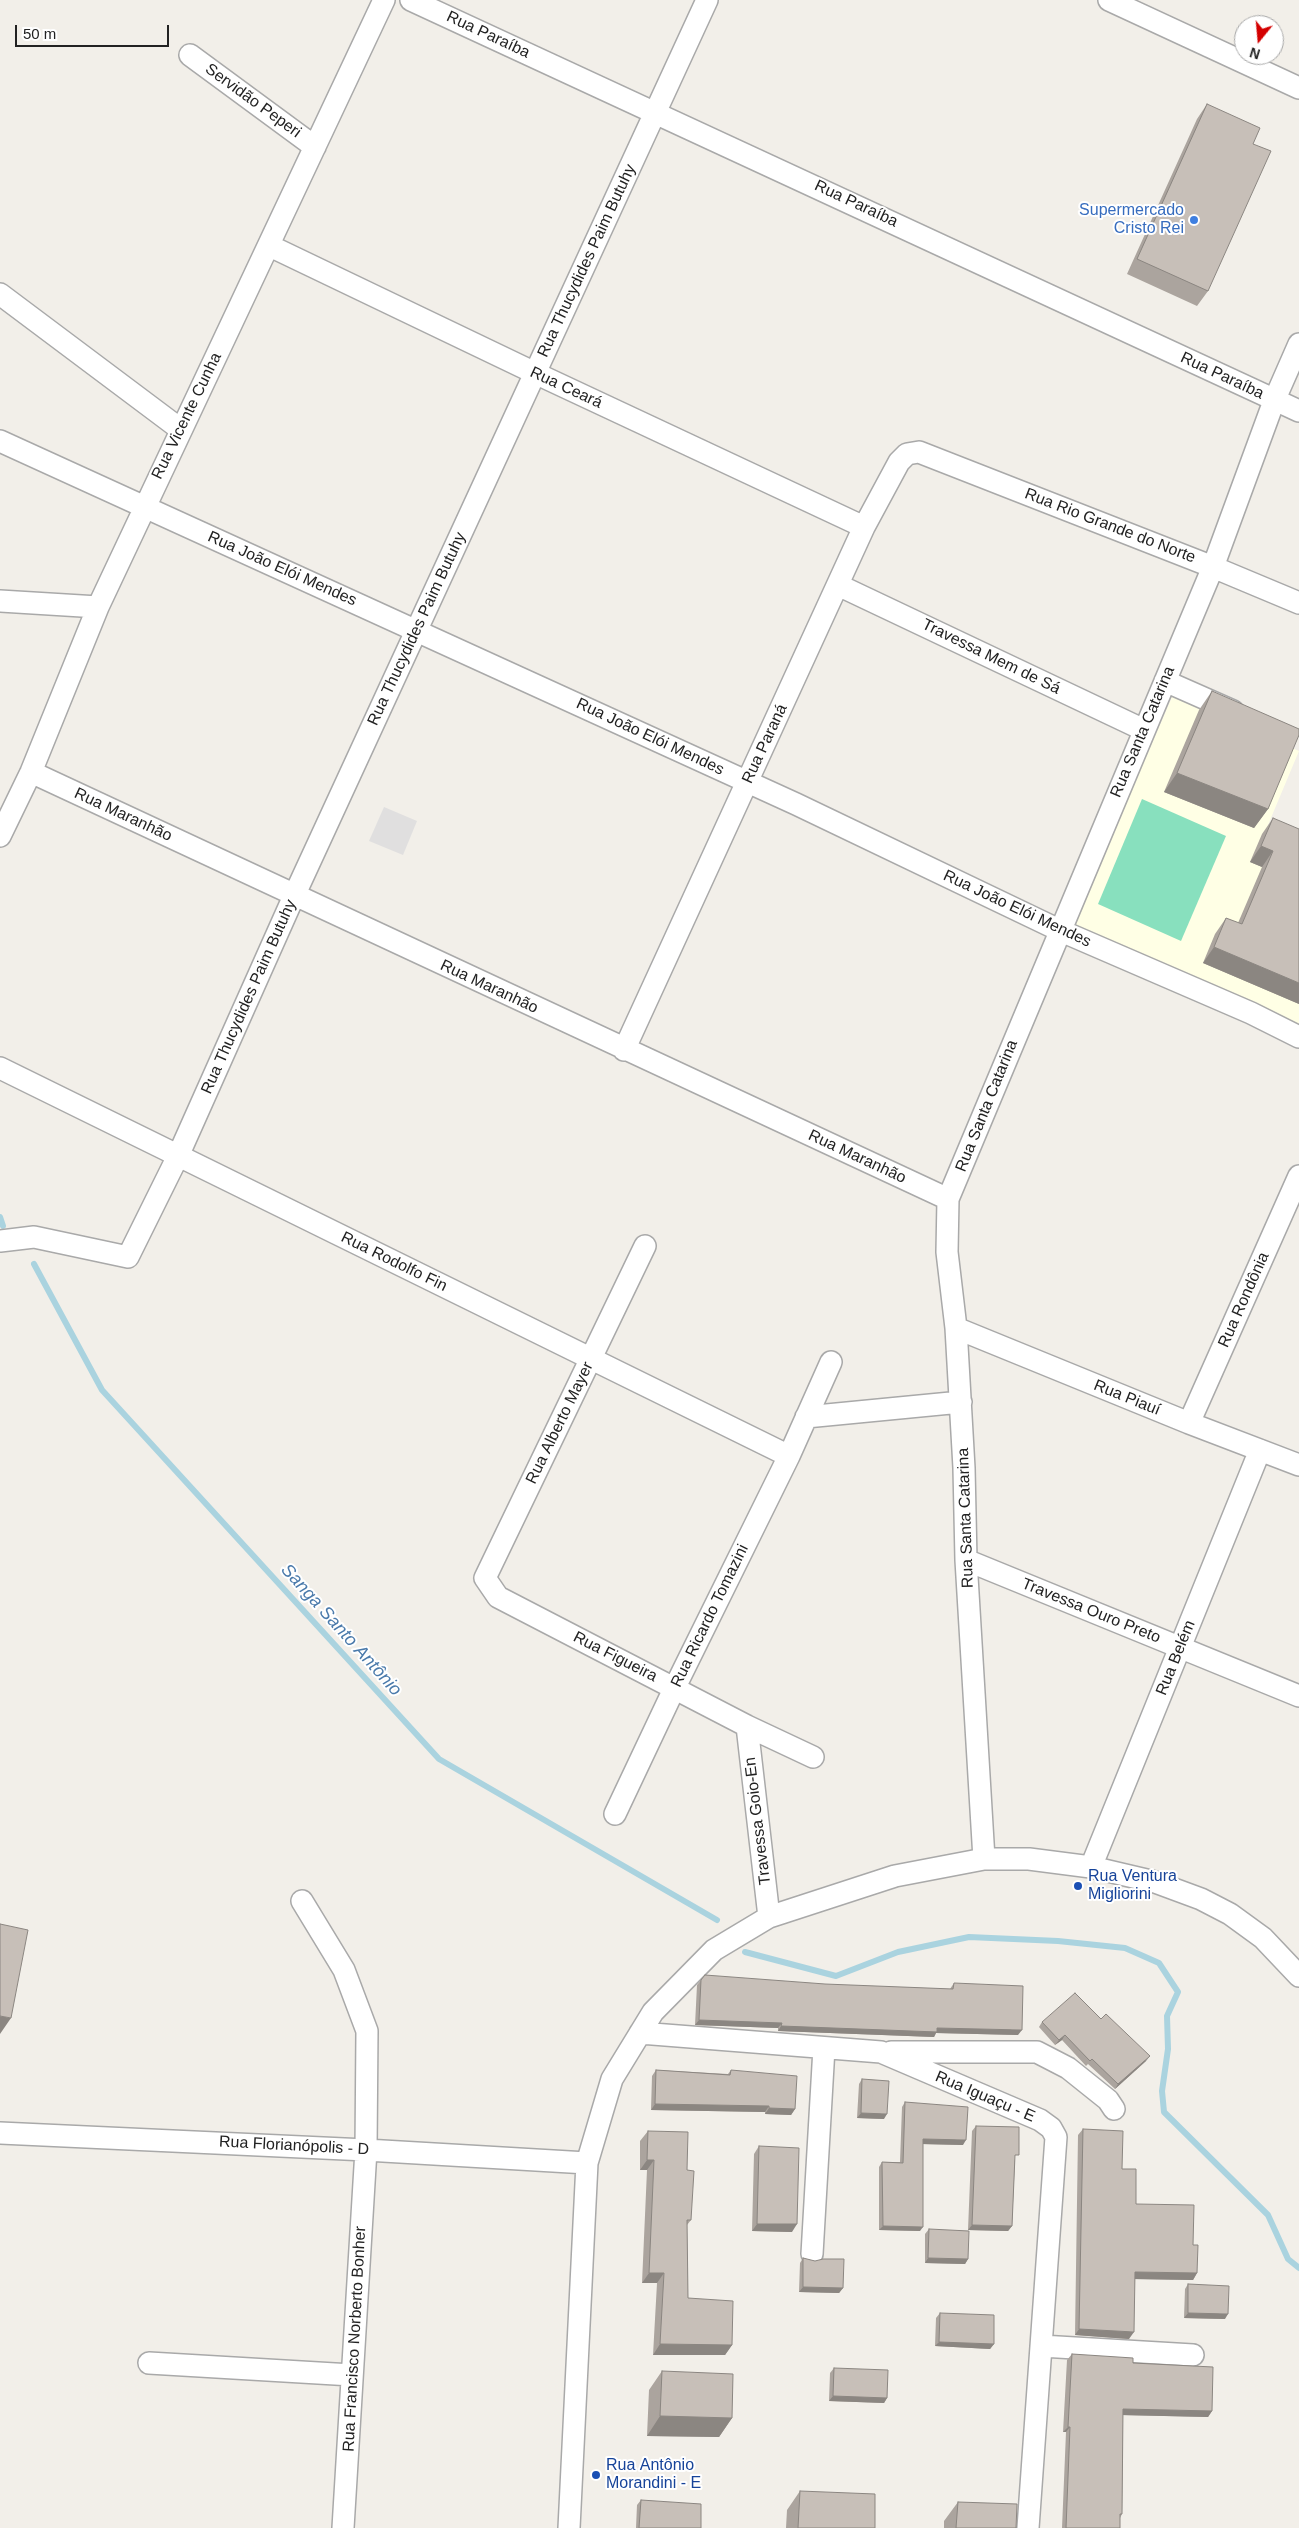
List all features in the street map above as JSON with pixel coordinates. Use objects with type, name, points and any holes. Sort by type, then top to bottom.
[{"type":"street","name":"Rua Vicente Cunha","points":[[0,836],[31,772],[98,606],[180,429],[270,246],[384,0]]},
{"type":"street","name":"Rua Paraíba","points":[[411,0],[1299,411]]},
{"type":"street","name":"Rua Thucydides Paim Butuhy","points":[[0,1241],[34,1238],[128,1258],[178,1156],[294,896],[707,0]]},
{"type":"street","points":[[1109,0],[1299,88]]},
{"type":"street","name":"Servidão Peperi","points":[[190,55],[315,147]]},
{"type":"street","name":"Rua Ceará","points":[[270,246],[864,527]]},
{"type":"street","points":[[0,294],[180,429]]},
{"type":"street","name":"Rua Santa Catarina","points":[[984,1859],[966,1560],[961,1402],[956,1328],[947,1252],[948,1199],[1059,930],[1213,567],[1274,400],[1299,344]]},
{"type":"street","name":"Rua João Elói Mendes","points":[[0,440],[747,782],[1059,930],[1251,1013],[1299,1038]]},
{"type":"street","name":"Rua Paraná","points":[[624,1050],[864,527],[899,462],[907,454],[920,452]]},
{"type":"street","name":"Rua Rio Grande do Norte","points":[[920,452],[1213,567],[1299,603]]},
{"type":"street","name":"Travessa Mem de Sá","points":[[838,585],[1144,730]]},
{"type":"street","points":[[0,601],[98,606]]},
{"type":"street","points":[[1165,681],[1254,721]]},
{"type":"street","name":"Rua Maranhão","points":[[31,772],[624,1050],[948,1199]]},
{"type":"street","name":"Rua Rodolfo Fin","points":[[0,1068],[789,1456]]},
{"type":"street","name":"Rua Rondônia","points":[[1189,1423],[1299,1176]]},
{"type":"street","name":"Rua Alberto Mayer","points":[[498,1597],[485,1578],[645,1246]]},
{"type":"street","name":"Rua Piauí","points":[[956,1328],[1189,1423],[1299,1465]]},
{"type":"street","name":"Rua Ricardo Tomazini","points":[[615,1814],[675,1687],[789,1456],[831,1362]]},
{"type":"street","points":[[806,1418],[961,1402]]},
{"type":"street","name":"Rua Belém","points":[[1091,1867],[1260,1450]]},
{"type":"street","name":"Travessa Ouro Preto","points":[[966,1560],[1299,1696]]},
{"type":"street","name":"Rua Figueira","points":[[498,1597],[675,1687],[747,1726],[813,1757]]},
{"type":"street","name":"Travessa Goio-En","points":[[747,1726],[769,1917]]},
{"type":"street","points":[[569,2528],[588,2163],[612,2079],[653,2012],[714,1950],[769,1917],[895,1876],[984,1859],[1030,1859],[1091,1867],[1155,1882],[1208,1902],[1230,1914],[1263,1938],[1299,1976]]},
{"type":"street","name":"Rua Francisco Norberto Bonher","points":[[302,1901],[344,1970],[367,2031],[366,2150],[343,2528]]},
{"type":"street","name":"Rua Iguaçu - E","points":[[640,2033],[881,2052],[1040,2120],[1053,2133],[1056,2137],[1028,2528]]},
{"type":"street","points":[[812,2254],[824,2048]]},
{"type":"street","points":[[881,2052],[1037,2052],[1068,2068],[1108,2100],[1114,2109]]},
{"type":"street","name":"Rua Florianópolis - D","points":[[0,2133],[366,2150],[588,2163]]},
{"type":"street","points":[[1040,2346],[1193,2355]]},
{"type":"street","points":[[149,2363],[352,2375]]},
{"type":"shaded area","points":[[1173,695],[1299,751],[1268,825],[1299,839],[1299,1029],[1071,928]]},
{"type":"shaded area","points":[[384,807],[417,821],[403,855],[369,841]]},
{"type":"green space","points":[[1142,799],[1226,836],[1181,941],[1098,904]]},
{"type":"building","points":[[1207,104],[1260,128],[1253,144],[1271,151],[1208,291],[1137,259]]},
{"type":"building","points":[[1212,691],[1299,729],[1299,735],[1268,809],[1177,773]]},
{"type":"building","points":[[1273,818],[1299,829],[1299,983],[1214,947],[1226,918],[1242,924],[1273,851],[1261,846]]},
{"type":"building","points":[[0,1924],[28,1930],[11,2018],[0,2016]]},
{"type":"building","points":[[705,1975],[825,1984],[953,1989],[954,1983],[1023,1986],[1022,2030],[937,2028],[937,2032],[781,2026],[782,2023],[699,2020],[701,1980]]},
{"type":"building","points":[[1075,1993],[1101,2019],[1106,2014],[1150,2056],[1118,2084],[1092,2059],[1090,2061],[1065,2035],[1059,2040],[1042,2022]]},
{"type":"building","points":[[656,2070],[730,2075],[731,2070],[797,2076],[795,2109],[769,2108],[769,2106],[655,2104]]},
{"type":"building","points":[[862,2079],[889,2081],[887,2114],[861,2113]]},
{"type":"building","points":[[905,2102],[968,2107],[966,2140],[923,2139],[923,2227],[883,2226],[882,2162],[903,2163]]},
{"type":"building","points":[[976,2126],[1019,2127],[1019,2155],[1015,2155],[1012,2226],[972,2225]]},
{"type":"building","points":[[1083,2129],[1123,2131],[1122,2169],[1136,2169],[1136,2204],[1194,2205],[1193,2245],[1198,2245],[1197,2273],[1135,2272],[1134,2332],[1079,2329]]},
{"type":"building","points":[[648,2131],[688,2132],[687,2170],[694,2171],[691,2220],[687,2220],[688,2298],[733,2301],[732,2345],[660,2344],[664,2273],[649,2273],[654,2160],[647,2160]]},
{"type":"building","points":[[759,2146],[799,2148],[797,2224],[757,2224]]},
{"type":"building","points":[[929,2229],[969,2231],[968,2259],[928,2258]]},
{"type":"building","points":[[803,2258],[815,2261],[844,2259],[843,2288],[803,2287]]},
{"type":"building","points":[[1188,2284],[1229,2286],[1228,2314],[1188,2313]]},
{"type":"building","points":[[940,2313],[994,2315],[994,2344],[939,2342]]},
{"type":"building","points":[[1072,2354],[1133,2358],[1133,2363],[1213,2367],[1212,2411],[1123,2409],[1122,2514],[1120,2514],[1120,2528],[1066,2528]]},
{"type":"building","points":[[834,2368],[888,2370],[887,2398],[833,2396]]},
{"type":"building","points":[[662,2371],[733,2374],[732,2418],[660,2416]]},
{"type":"building","points":[[800,2491],[875,2494],[875,2528],[798,2528]]},
{"type":"building","points":[[641,2500],[701,2504],[701,2528],[639,2528]]},
{"type":"building","points":[[958,2502],[1017,2504],[1016,2528],[956,2528]]},
{"type":"waterway","name":"Sanga Santo Antônio","points":[[0,1217],[3,1226]]},
{"type":"waterway","name":"Sanga Santo Antônio","points":[[34,1264],[102,1390],[439,1759],[717,1920]]},
{"type":"waterway","name":"Sanga Santo Antônio","points":[[745,1952],[836,1976],[898,1952],[969,1937],[1058,1941],[1125,1948],[1159,1963],[1178,1992],[1167,2016],[1168,2049],[1162,2091],[1164,2112],[1268,2215],[1288,2259],[1299,2268]]},
{"type":"place","name":"Supermercado Cristo Rei","points":[[1194,220]]},
{"type":"place","name":"Rua Ventura Migliorini","points":[[1078,1886]]},
{"type":"place","name":"Rua Antônio Morandini - E","points":[[596,2475]]}]
